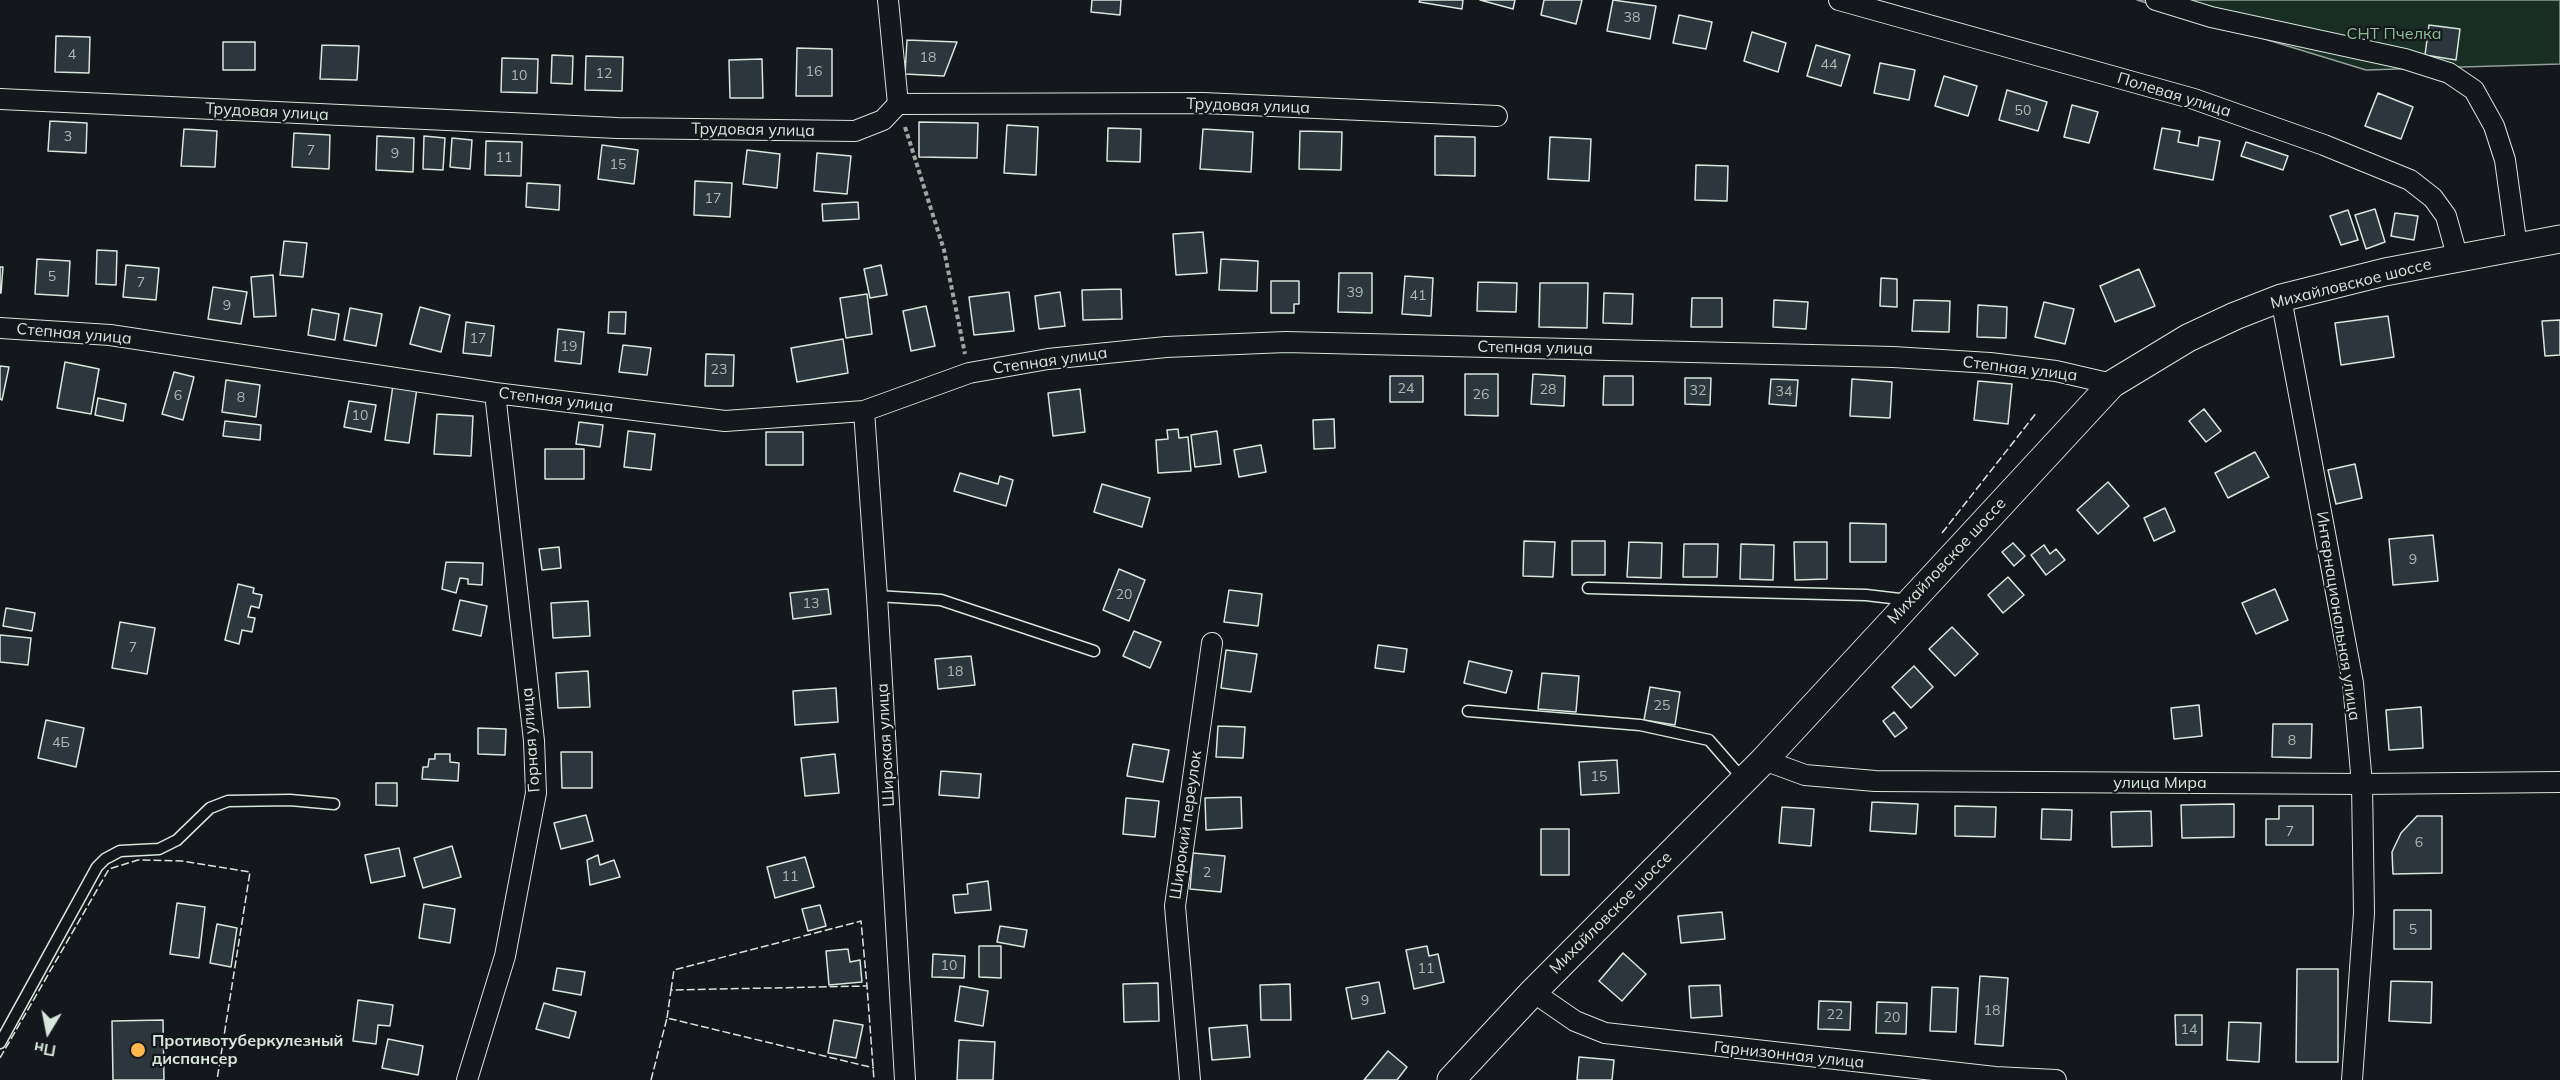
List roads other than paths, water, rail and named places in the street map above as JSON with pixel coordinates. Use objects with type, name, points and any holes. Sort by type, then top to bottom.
[{"type":"main road","name":"Михайловское шоссе","points":[[1451,1080],[1533,992],[1764,759],[2112,384],[2188,338],[2281,298],[2385,272],[2560,239]]},
{"type":"street","points":[[888,0],[898,104]]},
{"type":"street","name":"Полевая улица","points":[[1839,0],[2194,99],[2324,145],[2410,180],[2433,198],[2446,216],[2458,259]]},
{"type":"street","points":[[2156,0],[2211,17],[2405,59],[2449,74],[2474,90],[2494,126],[2505,160],[2517,247]]},
{"type":"street","name":"Трудовая улица","points":[[0,99],[617,128],[855,131],[883,120],[898,104],[1203,103],[1497,116]]},
{"type":"street","name":"Интернациональная улица","points":[[2281,298],[2353,683],[2362,784],[2364,913],[2352,1080]]},
{"type":"street","name":"Степная улица","points":[[0,328],[110,335],[495,393],[725,421],[864,411],[969,372],[1048,359],[1130,351],[1286,342],[1893,357],[2056,371],[2112,384]]},
{"type":"street","name":"Горная улица","points":[[467,1080],[505,956],[536,793],[534,741],[495,393]]},
{"type":"street","name":"Широкая улица","points":[[864,411],[905,1080]]},
{"type":"street","name":"Широкий переулок","points":[[1190,1080],[1175,906],[1212,643]]},
{"type":"street","name":"улица Мира","points":[[1764,759],[1805,774],[1875,781],[2362,784],[2560,782]]},
{"type":"street","name":"Гарнизонная улица","points":[[1533,992],[1575,1021],[1605,1033],[1984,1076],[2056,1080]]},
{"type":"lane","points":[[1588,588],[1866,595],[1910,600]]},
{"type":"lane","points":[[877,596],[941,600],[1094,651]]},
{"type":"lane","points":[[1468,711],[1640,725],[1709,740],[1743,779]]},
{"type":"lane","points":[[0,1043],[97,867],[105,859],[120,851],[159,849],[177,840],[210,808],[228,801],[290,800],[334,804]]},
{"type":"place","name":"Противотуберкулезный диспансер","points":[[138,1050]]},
{"type":"park label","name":"СНТ Пчелка","points":[[2394,34]]}]
